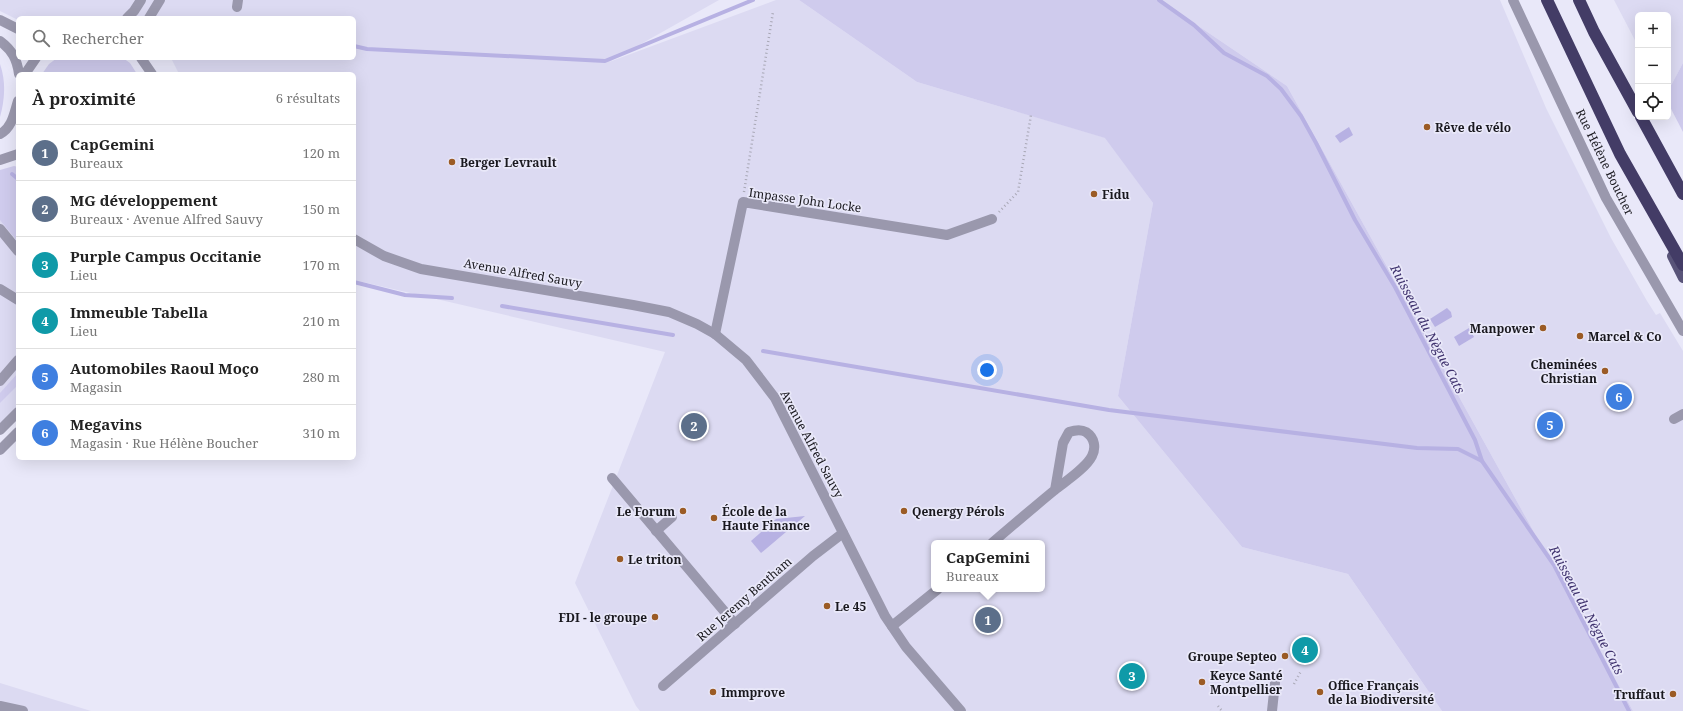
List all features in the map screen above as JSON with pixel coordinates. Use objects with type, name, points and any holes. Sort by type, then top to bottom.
[{"type":"highway","points":[[1547,0],[1620,154],[1683,265]]},
{"type":"highway","points":[[1579,0],[1594,32],[1635,107]]},
{"type":"highway","points":[[1643,120],[1683,194]]},
{"type":"main road","points":[[1639,189],[1683,278]]},
{"type":"street","points":[[129,16],[141,0]]},
{"type":"street","points":[[150,16],[160,0]]},
{"type":"street","name":"Rue Hélène Boucher","points":[[1513,0],[1606,198],[1683,331]]},
{"type":"street","points":[[0,20],[16,28]]},
{"type":"street","points":[[0,41],[11,50],[18,64],[19,72]]},
{"type":"street","points":[[26,72],[35,60]]},
{"type":"street","points":[[142,60],[151,72]]},
{"type":"street","points":[[147,60],[151,72]]},
{"type":"street","points":[[0,134],[5,132],[11,124],[16,108]]},
{"type":"street","points":[[0,160],[16,155]]},
{"type":"street","name":"Impasse John Locke","points":[[715,334],[743,202],[947,236],[992,219]]},
{"type":"street","points":[[0,229],[16,249]]},
{"type":"street","name":"Avenue Alfred Sauvy","points":[[356,240],[384,256],[421,269],[669,312],[697,324],[715,334],[746,360],[775,398],[892,626],[906,647],[961,711]]},
{"type":"street","points":[[0,288],[16,299]]},
{"type":"street","points":[[0,381],[16,362]]},
{"type":"street","points":[[0,430],[16,414]]},
{"type":"street","points":[[996,540],[1055,490],[1091,458],[1095,449],[1093,439],[1088,433],[1082,430],[1069,432],[1063,443],[1055,490]]},
{"type":"street","points":[[0,450],[16,434]]},
{"type":"street","points":[[612,478],[735,624]]},
{"type":"street","points":[[656,530],[672,518]]},
{"type":"street","name":"Rue Jeremy Bentham","points":[[662,686],[813,556],[843,533]]},
{"type":"street","points":[[892,626],[934,592]]},
{"type":"street","points":[[1272,711],[1275,683]]},
{"type":"street","points":[[0,706],[23,711]]},
{"type":"path","points":[[743,202],[773,12]]},
{"type":"path","points":[[992,219],[1018,192],[1030,115]]},
{"type":"path","points":[[1294,684],[1301,671]]},
{"type":"path","points":[[1218,706],[1222,711]]},
{"type":"shaded area","points":[[0,0],[719,0],[609,62],[776,0],[799,0],[917,82],[1106,138],[1153,203],[1118,396],[1242,547],[1348,574],[1442,711],[640,711],[636,706],[575,583],[665,352],[356,280],[356,72],[178,72],[172,60],[356,60],[356,16],[16,16],[16,19],[0,11]]},
{"type":"shaded area","points":[[799,0],[1160,0],[1287,86],[1633,711],[1442,711],[1348,574],[1242,547],[1118,396],[1153,203],[1105,138],[917,82]]},
{"type":"shaded area","points":[[1160,0],[1500,0],[1546,108],[1611,238],[1647,301],[1656,315],[1660,313],[1683,351],[1683,711],[1633,711],[1287,86]]},
{"type":"shaded area","points":[[1614,0],[1683,0],[1683,63],[1671,85],[1671,12],[1635,12],[1635,40]]},
{"type":"shaded area","points":[[54,60],[126,60],[130,63],[136,72],[43,72],[49,64]]},
{"type":"shaded area","points":[[1683,63],[1683,132],[1671,109],[1671,85]]},
{"type":"shaded area","points":[[0,64],[4,90],[0,117]]},
{"type":"shaded area","points":[[1349,127],[1353,135],[1340,143],[1335,136]]},
{"type":"shaded area","points":[[16,166],[16,240],[0,220],[0,170]]},
{"type":"shaded area","points":[[0,186],[16,214],[16,407],[0,424]]},
{"type":"shaded area","points":[[1447,308],[1451,312],[1452,317],[1435,327],[1430,319]]},
{"type":"shaded area","points":[[1469,328],[1474,337],[1459,346],[1454,337]]},
{"type":"shaded area","points":[[16,375],[16,387],[0,403],[0,393]]},
{"type":"shaded area","points":[[805,516],[761,553],[751,541],[776,519]]},
{"type":"shaded area","points":[[0,683],[91,711],[0,711]]},
{"type":"waterway","points":[[356,46],[367,49],[605,61],[753,0]]},
{"type":"waterway","name":"Ruisseau du Nègue Cats","points":[[1159,0],[1194,25],[1224,53],[1267,76],[1281,89],[1301,116],[1355,220],[1395,287],[1475,440],[1482,461],[1554,565],[1629,711]]},
{"type":"waterway","points":[[12,174],[16,177]]},
{"type":"waterway","points":[[356,283],[405,295],[452,298]]},
{"type":"waterway","points":[[502,306],[673,335]]},
{"type":"waterway","points":[[763,351],[1109,410],[1417,448],[1458,449],[1482,461]]},
{"type":"place","name":"Rêve de vélo","points":[[1427,127]]},
{"type":"place","name":"Berger Levrault","points":[[452,162]]},
{"type":"place","name":"Fidu","points":[[1094,194]]},
{"type":"place","name":"Manpower","points":[[1543,328]]},
{"type":"place","name":"Marcel & Co","points":[[1580,336]]},
{"type":"place","name":"Cheminées Christian","points":[[1605,371]]},
{"type":"place","name":"Megavins","points":[[1619,397]]},
{"type":"place","name":"Automobiles Raoul Moço","points":[[1550,425]]},
{"type":"place","name":"MG développement","points":[[694,426]]},
{"type":"place","name":"Le Forum","points":[[683,511]]},
{"type":"place","name":"Qenergy Pérols","points":[[904,511]]},
{"type":"place","name":"École de la Haute Finance","points":[[714,518]]},
{"type":"place","name":"Le triton","points":[[620,559]]},
{"type":"place","name":"Le 45","points":[[827,606]]},
{"type":"place","name":"FDI - le groupe","points":[[655,617]]},
{"type":"place","name":"CapGemini","points":[[988,620]]},
{"type":"place","name":"Immeuble Tabella","points":[[1305,650]]},
{"type":"place","name":"Groupe Septeo","points":[[1285,656]]},
{"type":"place","name":"Purple Campus Occitanie","points":[[1132,676]]},
{"type":"place","name":"Keyce Santé Montpellier","points":[[1202,682]]},
{"type":"place","name":"Immprove","points":[[713,692]]},
{"type":"place","name":"Office Français de la Biodiversité","points":[[1320,692]]},
{"type":"place","name":"Truffaut","points":[[1673,694]]}]
